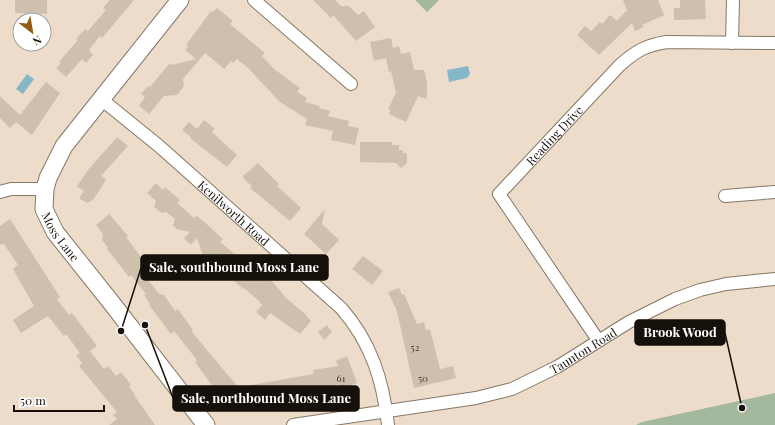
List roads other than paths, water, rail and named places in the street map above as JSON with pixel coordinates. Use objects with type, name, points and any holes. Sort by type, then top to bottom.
[{"type":"street","name":"Moss Lane","points":[[180,0],[64,146],[52,168],[45,189],[44,209],[55,232],[206,425]]},
{"type":"street","points":[[254,0],[351,84]]},
{"type":"street","points":[[732,43],[733,0]]},
{"type":"street","name":"Reading Drive","points":[[598,340],[499,194],[620,65],[633,54],[651,44],[667,42],[775,43]]},
{"type":"street","name":"Kenilworth Road","points":[[101,99],[159,146],[340,308],[360,332],[370,350],[382,389],[387,411],[388,425]]},
{"type":"street","points":[[0,192],[12,189],[45,189]]},
{"type":"street","points":[[725,196],[775,192]]},
{"type":"street","name":"Taunton Road","points":[[293,425],[476,398],[512,389],[557,367],[598,340],[643,315],[700,290],[726,284],[775,279]]},
{"type":"water","points":[[468,66],[470,74],[467,78],[449,82],[447,70]]},
{"type":"water","points":[[27,74],[34,79],[23,94],[16,89]]},
{"type":"place","name":"Sale, northbound Moss Lane","points":[[145,325]]},
{"type":"place","name":"Sale, southbound Moss Lane","points":[[121,331]]},
{"type":"place","name":"Brook Wood","points":[[742,408]]}]
